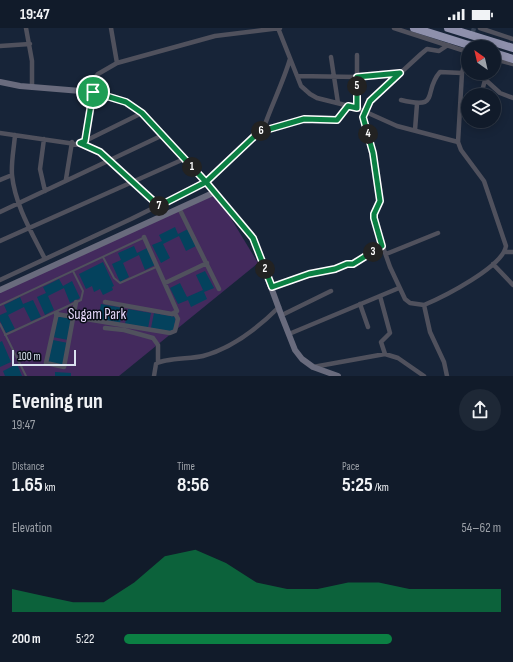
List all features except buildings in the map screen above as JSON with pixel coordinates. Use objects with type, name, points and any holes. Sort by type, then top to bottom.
[{"type":"highway","points":[[414,28],[461,43]]},
{"type":"highway","points":[[448,28],[513,48]]},
{"type":"highway","points":[[501,55],[513,59]]},
{"type":"street","points":[[26,28],[30,44],[32,86]]},
{"type":"street","points":[[111,28],[116,64]]},
{"type":"street","points":[[85,90],[98,74],[116,64],[215,36],[279,28],[301,86],[310,94],[317,98],[357,108],[398,126],[458,142]]},
{"type":"street","points":[[394,28],[461,49]]},
{"type":"street","points":[[480,28],[489,29],[513,39]]},
{"type":"street","points":[[0,46],[30,44]]},
{"type":"street","points":[[448,45],[439,51],[427,49],[370,101],[365,111],[363,120],[373,153],[380,201],[374,214],[374,218],[382,246],[399,288],[410,303],[424,305],[462,286],[493,264],[505,252],[513,252]]},
{"type":"street","points":[[357,55],[357,108]]},
{"type":"street","points":[[331,58],[338,103]]},
{"type":"street","points":[[263,130],[269,111],[280,90],[290,59]]},
{"type":"street","points":[[501,61],[513,64]]},
{"type":"street","points":[[402,100],[417,104],[427,101],[440,72],[461,73]]},
{"type":"street","points":[[297,76],[357,77],[400,73]]},
{"type":"street","points":[[462,80],[458,142],[461,150],[484,181],[504,238],[505,252]]},
{"type":"street","points":[[483,88],[485,80],[504,96],[513,98]]},
{"type":"street","points":[[0,82],[85,90],[126,102],[142,113],[215,192],[253,238],[295,350],[302,359],[313,367],[338,376]]},
{"type":"street","points":[[83,142],[93,92]]},
{"type":"street","points":[[415,130],[417,104]]},
{"type":"street","points":[[0,280],[159,206],[206,182],[263,130],[304,119],[337,120],[348,106]]},
{"type":"street","points":[[0,133],[83,142],[142,113]]},
{"type":"street","points":[[15,135],[12,175],[18,203],[45,259]]},
{"type":"street","points":[[0,212],[45,191],[66,179],[163,135]]},
{"type":"street","points":[[44,138],[40,169],[45,191]]},
{"type":"street","points":[[66,179],[72,142]]},
{"type":"street","points":[[83,142],[110,160],[159,206]]},
{"type":"street","points":[[0,241],[184,159]]},
{"type":"street","points":[[0,180],[12,175]]},
{"type":"street","points":[[0,290],[215,192]]},
{"type":"street","points":[[179,208],[219,289]]},
{"type":"street","points":[[386,254],[438,233]]},
{"type":"street","points":[[76,302],[73,317],[64,367],[46,363],[56,313],[73,317],[170,334],[175,331],[178,319],[175,313],[176,308],[144,237]]},
{"type":"street","points":[[272,287],[309,274],[335,269],[347,264],[353,264],[382,246]]},
{"type":"street","points":[[165,283],[207,263]]},
{"type":"street","points":[[493,264],[513,285]]},
{"type":"street","points":[[289,334],[399,288]]},
{"type":"street","points":[[282,315],[331,291]]},
{"type":"street","points":[[380,296],[390,329],[388,335],[381,342],[385,354]]},
{"type":"street","points":[[105,302],[175,313]]},
{"type":"street","points":[[360,304],[368,327]]},
{"type":"street","points":[[424,305],[430,332],[444,362],[447,376]]},
{"type":"street","points":[[158,362],[198,357],[227,348],[257,328],[279,307]]},
{"type":"street","points":[[105,328],[124,330],[153,338],[158,345],[158,362],[154,368],[154,376]]},
{"type":"street","points":[[313,367],[385,354],[398,358],[424,376]]},
{"type":"lane","points":[[0,305],[144,237]]},
{"type":"lane","points":[[103,256],[114,278],[120,283],[158,266]]},
{"type":"lane","points":[[5,335],[56,313],[81,300],[83,291],[73,270]]},
{"type":"lane","points":[[0,324],[26,376]]},
{"type":"green space","name":"Sugam Park","points":[[215,192],[258,263],[119,376],[0,376],[0,290]]},
{"type":"tunnel","points":[[470,40],[474,28]]},
{"type":"route","points":[[93,92],[85,141],[80,143],[100,152],[159,206],[206,182],[259,132],[263,130],[304,119],[337,120],[348,106],[357,108],[357,77],[400,73],[370,101],[363,117],[373,153],[380,201],[374,214],[374,218],[382,246],[353,264],[342,265],[335,269],[309,274],[272,287],[253,238],[235,214],[206,182],[134,106],[126,102],[93,92]]}]
